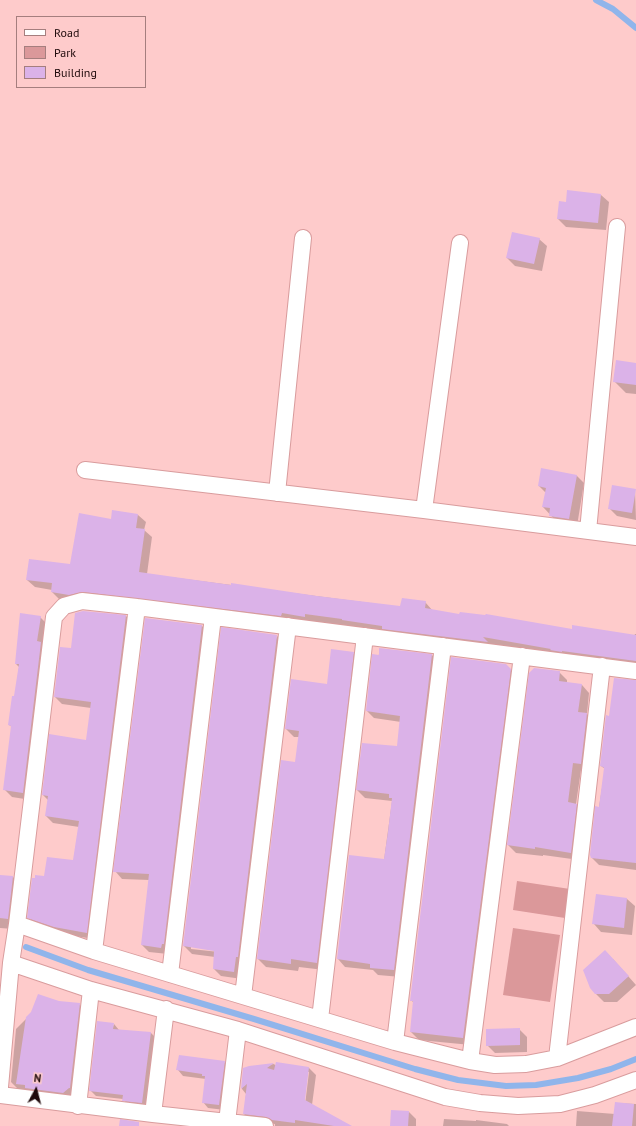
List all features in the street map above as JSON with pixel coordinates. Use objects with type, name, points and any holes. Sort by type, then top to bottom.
[{"type":"street","points":[[588,531],[617,227]]},
{"type":"street","points":[[277,493],[303,238]]},
{"type":"street","points":[[424,510],[460,243]]},
{"type":"street","points":[[86,470],[636,537]]},
{"type":"street","points":[[0,1088],[11,963],[54,617],[64,606],[82,601],[137,607],[636,671]]},
{"type":"street","points":[[94,951],[137,607]]},
{"type":"street","points":[[170,974],[213,617]]},
{"type":"street","points":[[243,996],[288,626]]},
{"type":"street","points":[[320,1019],[365,636]]},
{"type":"street","points":[[396,1042],[443,646]]},
{"type":"street","points":[[470,1061],[522,656]]},
{"type":"street","points":[[557,1058],[602,666]]},
{"type":"street","points":[[17,924],[94,951],[170,974],[396,1042],[470,1061],[495,1065],[526,1064],[557,1058],[636,1028]]},
{"type":"street","points":[[11,963],[91,990],[238,1030],[445,1097],[473,1102],[518,1106],[560,1104],[631,1084]]},
{"type":"street","points":[[78,1106],[91,990]]},
{"type":"street","points":[[153,1114],[166,1010]]},
{"type":"street","points":[[227,1122],[238,1030]]},
{"type":"street","points":[[0,1095],[78,1106],[265,1126]]},
{"type":"green space","points":[[517,881],[570,889],[565,918],[513,910]]},
{"type":"green space","points":[[513,928],[560,935],[550,1002],[503,995]]},
{"type":"building","points":[[567,190],[601,194],[598,223],[557,219],[559,201],[566,202]]},
{"type":"building","points":[[512,232],[540,238],[534,264],[506,258]]},
{"type":"building","points":[[616,360],[636,363],[636,385],[613,382]]},
{"type":"building","points":[[541,468],[577,475],[569,519],[549,516],[550,508],[542,507],[546,488],[538,486]]},
{"type":"building","points":[[612,485],[636,489],[632,513],[608,509]]},
{"type":"building","points":[[112,510],[138,514],[136,528],[145,529],[139,572],[400,606],[402,598],[426,601],[425,608],[459,614],[460,612],[486,614],[572,629],[572,625],[636,635],[636,661],[562,652],[483,637],[488,642],[382,629],[382,626],[305,614],[305,617],[282,613],[281,616],[83,592],[69,595],[51,592],[52,583],[26,580],[29,559],[70,564],[79,513],[111,519]]},
{"type":"building","points":[[83,611],[126,615],[87,933],[54,927],[27,918],[32,878],[35,878],[35,875],[44,876],[47,857],[73,860],[79,821],[45,816],[48,796],[42,795],[49,734],[86,740],[91,702],[54,697],[60,647],[71,648],[75,613]]},
{"type":"building","points":[[20,613],[41,616],[37,641],[41,642],[23,793],[3,790],[11,726],[8,725],[12,696],[14,696],[19,664],[15,664]]},
{"type":"building","points":[[145,618],[202,625],[164,944],[162,944],[161,948],[141,945],[149,874],[113,872]]},
{"type":"building","points":[[221,627],[277,635],[238,957],[236,957],[234,972],[213,969],[214,951],[183,946]]},
{"type":"building","points":[[379,648],[432,654],[394,970],[370,968],[370,964],[337,959],[349,855],[384,859],[388,832],[392,798],[389,798],[389,794],[356,790],[362,743],[397,746],[400,716],[366,711],[372,654],[379,655]]},
{"type":"building","points":[[331,649],[354,652],[317,963],[291,959],[291,964],[257,959],[281,760],[295,762],[299,731],[285,729],[291,679],[327,684]]},
{"type":"building","points":[[451,657],[506,664],[511,669],[463,1038],[410,1032],[413,1001],[410,1001]]},
{"type":"building","points":[[534,668],[560,671],[559,681],[582,684],[578,712],[587,713],[581,764],[573,763],[568,802],[577,804],[571,853],[535,847],[535,849],[507,845],[529,673]]},
{"type":"building","points":[[614,678],[636,680],[636,863],[591,858],[590,855],[595,806],[599,807],[604,768],[600,766],[606,715],[609,716]]},
{"type":"building","points":[[0,875],[13,876],[8,919],[0,918]]},
{"type":"building","points":[[596,894],[627,898],[624,928],[592,924]]},
{"type":"building","points":[[605,950],[629,976],[609,994],[595,994],[590,988],[583,970]]},
{"type":"building","points":[[38,994],[59,1001],[80,1003],[70,1088],[63,1093],[25,1088],[25,1085],[16,1084],[26,1017],[31,1012]]},
{"type":"building","points":[[97,1021],[114,1023],[113,1029],[151,1032],[142,1103],[122,1101],[123,1095],[89,1091]]},
{"type":"building","points":[[520,1028],[520,1045],[486,1046],[486,1029]]},
{"type":"building","points":[[179,1055],[225,1061],[219,1105],[202,1103],[205,1076],[202,1076],[202,1074],[176,1070]]},
{"type":"building","points":[[276,1062],[309,1067],[305,1100],[352,1126],[334,1126],[295,1120],[295,1123],[243,1114],[247,1084],[241,1089],[243,1068],[274,1063],[267,1068],[274,1070]]},
{"type":"building","points":[[615,1102],[634,1104],[632,1126],[612,1126]]},
{"type":"building","points":[[391,1110],[409,1111],[408,1126],[390,1126]]},
{"type":"building","points":[[120,1119],[139,1122],[139,1126],[119,1126]]},
{"type":"waterway","points":[[596,0],[613,9],[636,28]]},
{"type":"waterway","points":[[26,947],[88,970],[254,1019],[415,1069],[458,1080],[506,1086],[536,1085],[578,1078],[611,1069],[636,1059]]}]
